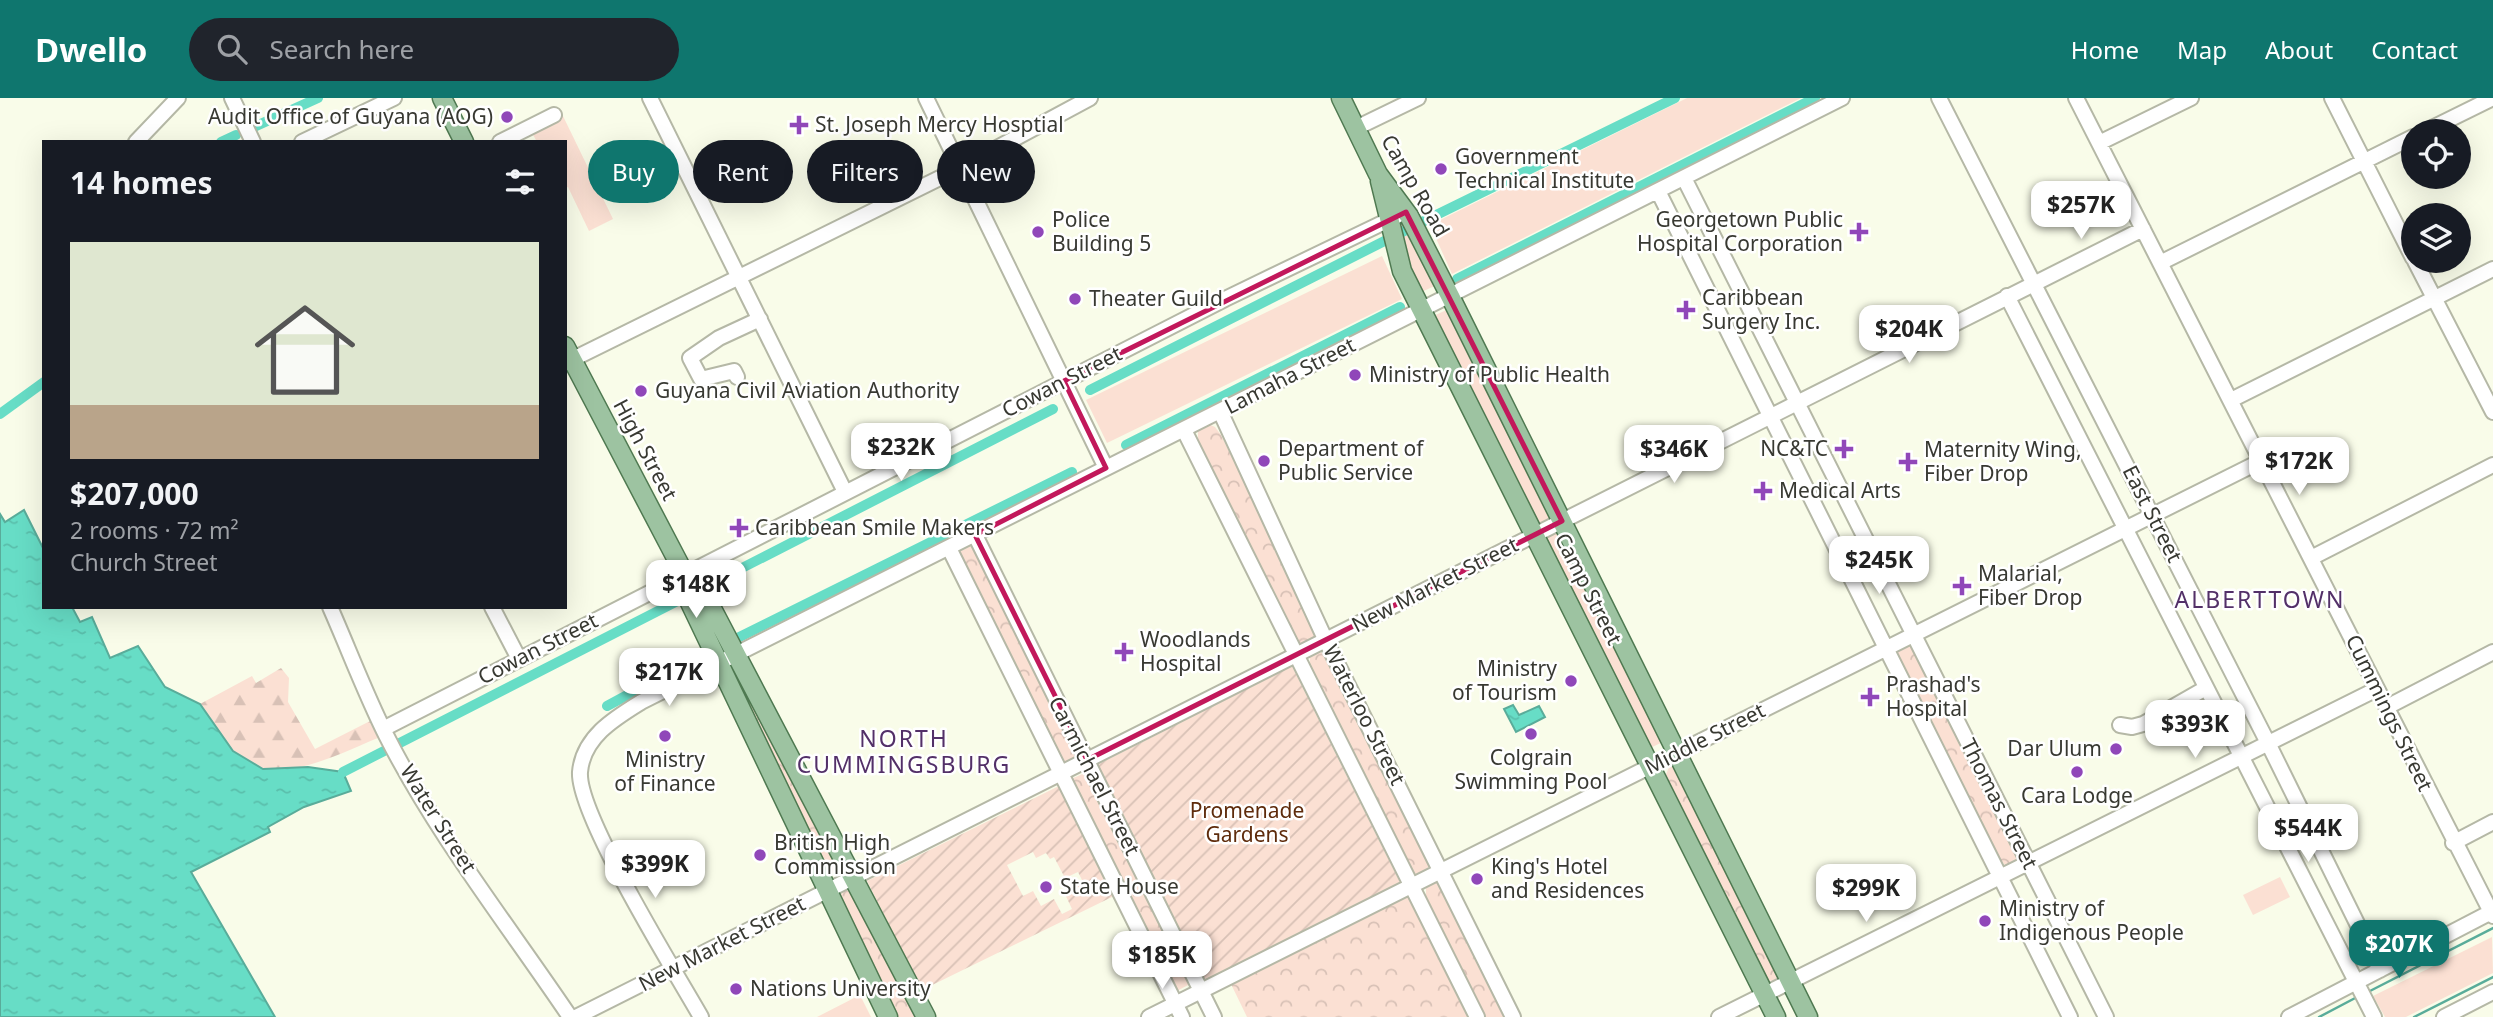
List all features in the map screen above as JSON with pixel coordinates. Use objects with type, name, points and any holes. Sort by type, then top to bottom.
[{"type":"main road","points":[[442,98],[463,140]]},
{"type":"main road","name":"Camp Road","points":[[1341,98],[1363,125],[1378,174],[1407,214],[1445,288]]},
{"type":"main road","name":"Camp Street","points":[[1378,174],[1393,246],[1418,303],[1776,1017]]},
{"type":"main road","name":"Camp Street","points":[[1445,288],[1808,1017]]},
{"type":"main road","name":"High Street","points":[[567,356],[725,654]]},
{"type":"main road","points":[[725,654],[853,878],[926,1017]]},
{"type":"main road","points":[[725,654],[825,891],[888,1017]]},
{"type":"street","points":[[138,140],[178,98]]},
{"type":"street","points":[[232,98],[253,140]]},
{"type":"street","points":[[306,140],[394,98]]},
{"type":"street","points":[[650,98],[845,492]]},
{"type":"street","points":[[926,98],[946,140]]},
{"type":"street","points":[[1012,140],[1090,98]]},
{"type":"street","points":[[1363,125],[1418,98]]},
{"type":"street","name":"Lamaha Street","points":[[701,1017],[597,826],[584,796],[580,772],[587,747],[606,723],[725,654],[949,548],[1184,430],[1445,288],[1658,191],[1842,98]]},
{"type":"street","name":"East Street","points":[[1939,98],[2268,743],[2380,970]]},
{"type":"street","name":"Cummings Street","points":[[2076,98],[2453,843],[2492,913]]},
{"type":"street","points":[[2099,144],[2191,98]]},
{"type":"street","points":[[2332,98],[2401,234]]},
{"type":"street","points":[[2450,119],[2493,98]]},
{"type":"street","points":[[504,140],[554,115]]},
{"type":"street","points":[[2160,263],[2401,144]]},
{"type":"street","name":"Thomas Street","points":[[1684,178],[2106,1017]]},
{"type":"street","points":[[567,356],[740,279],[937,180]]},
{"type":"street","name":"Thomas Street","points":[[1658,191],[2070,1017]]},
{"type":"street","points":[[977,203],[1106,468]]},
{"type":"street","name":"Cowan Street","points":[[385,732],[519,659],[688,581],[845,492],[1225,299],[1407,214]]},
{"type":"street","name":"New Market Street","points":[[576,1017],[1535,534],[1798,405],[2007,296],[2143,229]]},
{"type":"street","points":[[2231,400],[2493,269]]},
{"type":"street","points":[[2421,273],[2493,412]]},
{"type":"street","name":"East Street","points":[[2007,296],[2354,983],[2374,1017]]},
{"type":"street","points":[[737,377],[734,371],[727,371],[701,379],[690,358],[719,338],[760,319]]},
{"type":"street","name":"Waterloo Street","points":[[1220,411],[1326,641],[1513,1017]]},
{"type":"street","name":"Waterloo Street","points":[[1184,430],[1477,1017]]},
{"type":"street","name":"Middle Street","points":[[1149,1017],[1179,1010],[1201,990],[2261,461]]},
{"type":"street","points":[[2311,558],[2493,465]]},
{"type":"street","name":"Carmichael Street","points":[[975,535],[1214,1017]]},
{"type":"street","name":"Carmichael Street","points":[[949,548],[1179,1010]]},
{"type":"street","name":"Water Street","points":[[331,609],[400,760],[440,827],[570,1017]]},
{"type":"street","points":[[493,609],[519,659]]},
{"type":"street","points":[[2386,707],[2493,652]]},
{"type":"street","points":[[2120,725],[2132,727],[2143,724],[2206,688]]},
{"type":"street","points":[[1719,1017],[2377,689]]},
{"type":"street","points":[[2453,843],[2493,822]]},
{"type":"street","points":[[2289,1017],[2492,913]]},
{"type":"street","points":[[2444,1017],[2493,992]]},
{"type":"highlighted area","points":[[1406,212],[1562,521],[1087,760],[975,535],[1106,468],[1064,381]]},
{"type":"green space","points":[[1687,98],[1801,98],[1452,274],[1430,225]]},
{"type":"green space","points":[[562,114],[588,168],[588,203],[605,203],[613,219],[589,231],[567,187],[567,140],[536,140],[530,129]]},
{"type":"green space","points":[[1386,200],[1437,285],[1419,293]]},
{"type":"green space","points":[[1382,256],[1402,299],[1107,443],[1086,400]]},
{"type":"green space","points":[[1451,308],[1554,519],[1537,527],[1431,317]]},
{"type":"green space","points":[[1206,423],[1215,427],[1221,435],[1320,636],[1304,647],[1298,642],[1285,619],[1198,441],[1198,429]]},
{"type":"green space","points":[[1562,530],[1665,741],[1648,749],[1542,540]]},
{"type":"green space","points":[[973,545],[1079,757],[1064,764],[957,553]]},
{"type":"green space","points":[[1908,644],[1912,646],[2019,859],[2017,862],[2005,865],[1998,857],[1896,655],[1898,649]]},
{"type":"green space","points":[[1318,651],[1327,655],[1431,864],[1424,872],[1416,874],[1409,870],[1310,669],[1310,657]]},
{"type":"green space","name":"Promenade Gardens","points":[[1292,666],[1401,884],[1205,983],[1095,766]]},
{"type":"green space","points":[[281,668],[289,678],[288,702],[315,749],[378,717],[386,735],[307,766],[266,768],[247,762],[231,748],[200,704],[252,676],[256,683]]},
{"type":"green space","points":[[738,671],[840,864],[830,876],[733,674]]},
{"type":"green space","points":[[1677,766],[1781,976],[1777,982],[1764,979],[1665,777],[1669,767]]},
{"type":"green space","points":[[1087,772],[1190,984],[1175,992],[1071,779]]},
{"type":"green space","points":[[1059,786],[1114,896],[922,990],[867,881]],"holes":[[[1033,852],[1036,858],[1046,853],[1050,859],[1054,857],[1065,878],[1078,872],[1083,882],[1064,892],[1072,909],[1062,914],[1054,899],[1041,906],[1033,891],[1023,896],[1007,865]]]},
{"type":"green space","points":[[2280,877],[2290,897],[2253,915],[2243,895]]},
{"type":"green space","points":[[1435,881],[1444,884],[1510,1017],[1484,1017],[1426,898],[1426,886]]},
{"type":"green space","points":[[844,891],[850,891],[853,895],[915,1017],[895,1017],[838,897]]},
{"type":"green space","points":[[1408,894],[1468,1017],[1247,1017],[1230,982]]},
{"type":"green space","points":[[2492,937],[2493,973],[2406,1017],[2385,1017],[2373,996]]},
{"type":"green space","points":[[860,995],[871,1017],[817,1017]]},
{"type":"water","points":[[24,510],[42,546],[42,609],[73,609],[80,622],[92,617],[110,658],[138,646],[165,687],[200,704],[233,751],[263,769],[308,767],[343,772],[351,791],[304,807],[268,827],[270,832],[191,872],[275,1017],[0,1017],[0,514],[5,522]]},
{"type":"water","points":[[1513,705],[1519,715],[1539,706],[1545,717],[1516,732],[1504,709]]},
{"type":"waterway","points":[[254,127],[318,98]]},
{"type":"waterway","points":[[1090,390],[1675,98]]},
{"type":"waterway","points":[[1457,279],[1815,98]]},
{"type":"waterway","points":[[225,140],[236,135]]},
{"type":"waterway","points":[[1126,445],[1400,307]]},
{"type":"waterway","points":[[0,414],[42,383]]},
{"type":"waterway","points":[[343,772],[1053,409]]},
{"type":"waterway","points":[[607,706],[685,664],[1072,472]]},
{"type":"waterway","points":[[2368,992],[2493,928]]},
{"type":"waterway","points":[[2414,1017],[2493,977]]},
{"type":"waterway","points":[[2319,1017],[2359,996]]},
{"type":"place","name":"Audit Office of Guyana (AOG)","points":[[507,117]]},
{"type":"place","name":"St. Joseph Mercy Hosptial","points":[[799,125]]},
{"type":"place","name":"Government Technical Institute","points":[[1441,169]]},
{"type":"place","name":"Police Building 5","points":[[1038,232]]},
{"type":"place","name":"Georgetown Public Hospital Corporation","points":[[1859,232]]},
{"type":"place","name":"Theater Guild","points":[[1075,299]]},
{"type":"place","name":"Caribbean Surgery Inc.","points":[[1686,310]]},
{"type":"place","name":"Ministry of Public Health","points":[[1355,375]]},
{"type":"place","name":"Guyana Civil Aviation Authority","points":[[641,391]]},
{"type":"place","name":"NC&TC","points":[[1844,449]]},
{"type":"place","name":"Department of Public Service","points":[[1264,461]]},
{"type":"place","name":"Maternity Wing, Fiber Drop","points":[[1908,462]]},
{"type":"place","name":"Medical Arts","points":[[1763,491]]},
{"type":"place","name":"Caribbean Smile Makers","points":[[739,528]]},
{"type":"place","name":"Malarial, Fiber Drop","points":[[1962,586]]},
{"type":"place","name":"Woodlands Hospital","points":[[1124,652]]},
{"type":"place","name":"Ministry of Tourism","points":[[1571,681]]},
{"type":"place","name":"Prashad's Hospital","points":[[1870,697]]},
{"type":"place","name":"Colgrain Swimming Pool","points":[[1531,734]]},
{"type":"place","name":"Ministry of Finance","points":[[665,736]]},
{"type":"place","name":"Dar Ulum","points":[[2116,749]]},
{"type":"place","name":"Cara Lodge","points":[[2077,772]]},
{"type":"place","name":"British High Commission","points":[[760,855]]},
{"type":"place","name":"King's Hotel and Residences","points":[[1477,879]]},
{"type":"place","name":"State House","points":[[1046,887]]},
{"type":"place","name":"Ministry of Indigenous People","points":[[1985,921]]},
{"type":"place","name":"Nations University","points":[[736,989]]},
{"type":"district","name":"ALBERTTOWN","points":[[2260,600]]},
{"type":"district","name":"NORTH CUMMINGSBURG","points":[[904,752]]}]
